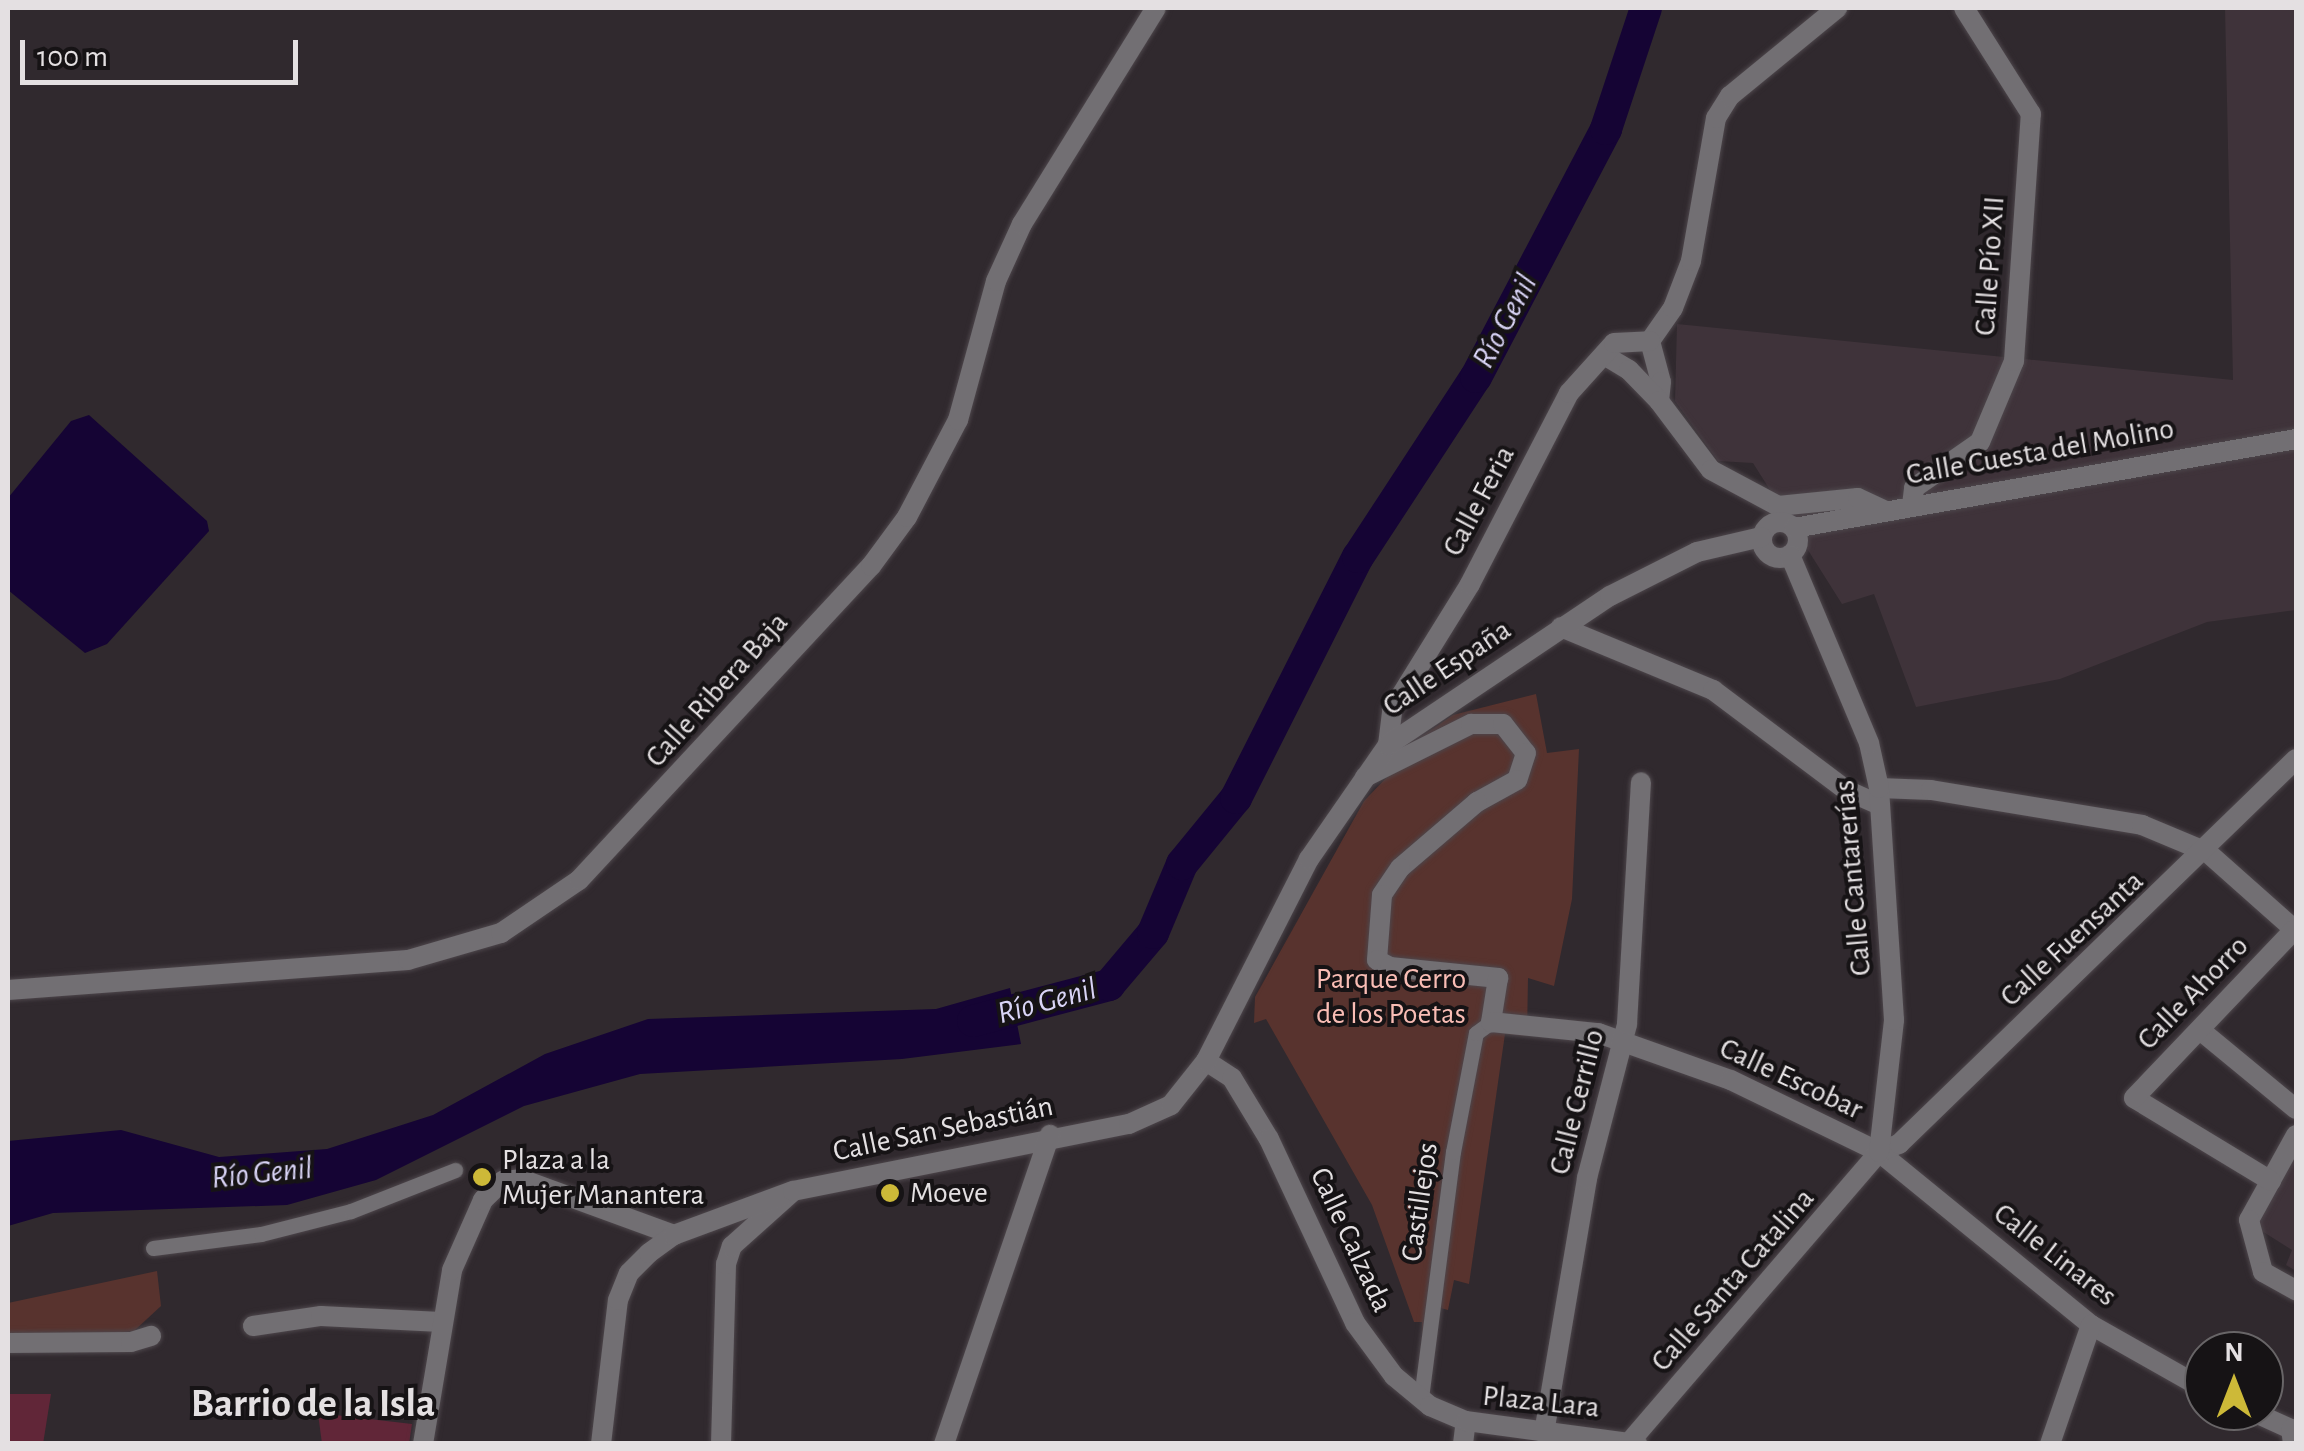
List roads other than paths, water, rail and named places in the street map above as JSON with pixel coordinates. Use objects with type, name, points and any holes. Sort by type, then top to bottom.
[{"type":"street","name":"Calle Ribera Baja","points":[[8,990],[408,960],[502,932],[578,880],[846,594],[907,517],[958,420],[996,281],[1022,224],[1156,8]]},
{"type":"street","points":[[1659,401],[1661,382],[1650,342],[1673,308],[1691,260],[1716,118],[1730,96],[1837,8]]},
{"type":"street","name":"Calle Pío XII","points":[[1912,505],[1914,488],[1980,442],[2014,361],[2031,114],[1964,8]]},
{"type":"street","points":[[1650,342],[1614,343],[1604,356],[1629,370],[1659,401],[1711,470],[1778,506],[1858,498],[1884,510]]},
{"type":"street","name":"Calle Feria","points":[[1388,745],[1392,710],[1418,660],[1470,584],[1569,393],[1604,356]]},
{"type":"street","name":"Calle Cuesta del Molino","points":[[1794,528],[2296,438]]},
{"type":"street","points":[[1772,523],[1794,528],[1798,539],[1790,555],[1772,557],[1761,537],[1772,523]]},
{"type":"street","name":"Calle España","points":[[1206,1061],[1267,936],[1357,781],[1388,745],[1561,627],[1670,562],[1761,537]]},
{"type":"street","name":"Calle Cantarerías","points":[[1790,555],[1869,743],[1878,796],[1894,1020],[1879,1152]]},
{"type":"street","points":[[1561,627],[1664,666],[1713,690],[1846,790],[1878,796],[1930,790],[2142,826],[2207,852],[2296,930]]},
{"type":"street","points":[[1357,781],[1471,724],[1503,724],[1526,752],[1517,780],[1478,802],[1400,868],[1382,895],[1375,928],[1377,960],[1390,967],[1498,978],[1490,1022]]},
{"type":"street","name":"Calle Fuensanta","points":[[1879,1152],[1899,1144],[2207,852],[2296,758]]},
{"type":"street","name":"Calle Cerrillo","points":[[1544,1432],[1587,1178],[1627,1024],[1641,782]]},
{"type":"street","name":"Calle Ahorro","points":[[2271,1181],[2134,1098],[2296,930]]},
{"type":"street","name":"Calle Escobar","points":[[1490,1022],[1598,1033],[1730,1080],[1879,1152]]},
{"type":"street","name":"Castillejos","points":[[1420,1398],[1453,1152],[1476,1033],[1490,1022]]},
{"type":"street","points":[[2200,1030],[2296,1110]]},
{"type":"street","name":"Calle San Sebastián","points":[[601,1444],[618,1300],[629,1273],[674,1235],[793,1191],[1050,1135],[1128,1124],[1156,1113],[1182,1094],[1206,1061]]},
{"type":"street","name":"Calle Calzada","points":[[1206,1061],[1232,1078],[1269,1139],[1373,1355],[1420,1398],[1466,1422]]},
{"type":"street","points":[[944,1444],[1050,1135]]},
{"type":"street","points":[[2296,1135],[2249,1220],[2263,1272],[2296,1290]]},
{"type":"street","name":"Calle Linares","points":[[1879,1152],[2091,1326],[2184,1378]]},
{"type":"street","name":"Calle Santa Catalina","points":[[1628,1443],[1879,1152]]},
{"type":"street","points":[[153,1248],[261,1234],[351,1211],[456,1170]]},
{"type":"street","points":[[423,1444],[452,1270],[483,1200],[503,1182],[521,1179],[674,1235]]},
{"type":"street","points":[[721,1444],[720,1318],[732,1246],[793,1191]]},
{"type":"street","points":[[252,1326],[321,1316],[441,1322]]},
{"type":"street","points":[[2050,1444],[2091,1326]]},
{"type":"street","points":[[8,1343],[131,1342],[150,1336]]},
{"type":"street","name":"Plaza Lara","points":[[1463,1444],[1466,1422],[1637,1444]]},
{"type":"water","points":[[89,415],[207,521],[209,531],[107,644],[85,653],[8,590],[8,498],[71,421]]},
{"type":"water","points":[[1010,988],[1021,1044],[902,1059],[640,1074],[524,1106],[376,1180],[287,1205],[53,1213],[8,1226],[8,1141],[121,1130],[219,1157],[327,1149],[433,1115],[545,1054],[648,1019],[936,1009]]},
{"type":"waterway","name":"Río Genil","points":[[973,1021],[1109,985],[1153,933],[1182,864],[1236,798],[1358,557],[1476,377],[1606,129],[1646,8]]},
{"type":"place","name":"Plaza a la Mujer Manantera","points":[[482,1177]]},
{"type":"place","name":"Moeve","points":[[890,1193]]},
{"type":"district","name":"Barrio de la Isla","points":[[313,1404]]},
{"type":"park label","name":"Parque Cerro de los Poetas","points":[[1391,996]]}]
